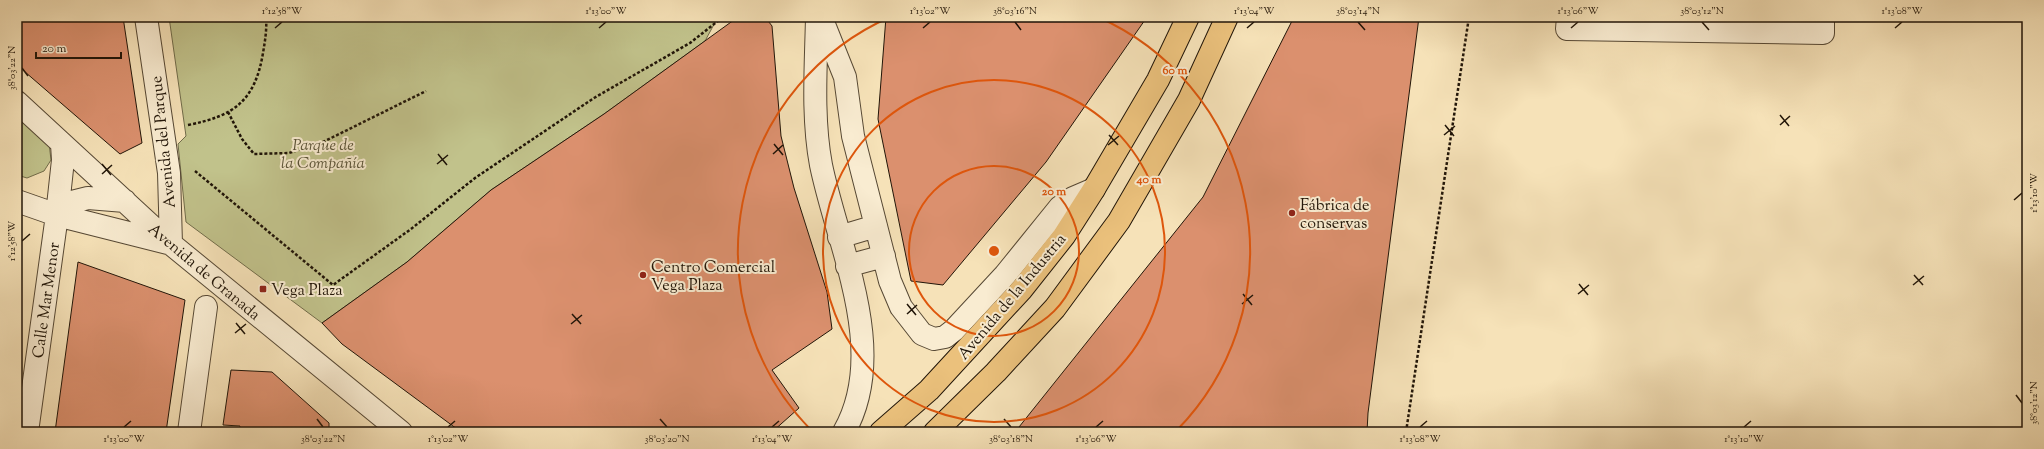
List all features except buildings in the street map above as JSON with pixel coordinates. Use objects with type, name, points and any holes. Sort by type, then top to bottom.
[{"type":"main road","name":"Avenida de la Industria","points":[[881,432],[929,390],[1022,289],[1064,236],[1094,189],[1158,80],[1188,17]]},
{"type":"main road","points":[[935,432],[996,372],[1055,308],[1119,221],[1189,100],[1227,17]]},
{"type":"street","name":"Avenida del Parque","points":[[146,17],[168,173],[171,244]]},
{"type":"street","points":[[817,17],[815,116],[821,164],[839,237],[858,302],[862,362],[861,388],[851,418],[844,432]]},
{"type":"street","points":[[821,17],[845,77],[853,136],[890,281],[900,307],[922,334],[934,339],[945,337],[954,330],[1005,275],[1060,207],[1073,198],[1094,189]]},
{"type":"street","points":[[1568,17],[1567,29],[1823,34],[1823,17]]},
{"type":"street","points":[[816,67],[830,67],[845,77]]},
{"type":"street","name":"Avenida de Granada","points":[[17,102],[171,244],[401,432]]},
{"type":"street","name":"Calle Mar Menor","points":[[27,432],[24,409],[57,215],[63,160],[62,144]]},
{"type":"street","points":[[57,215],[72,202],[88,198],[125,201]]},
{"type":"street","points":[[17,201],[57,215],[171,244]]},
{"type":"street","points":[[839,237],[876,226]]},
{"type":"street","points":[[847,266],[884,256]]},
{"type":"street","points":[[189,432],[206,307]]},
{"type":"path","points":[[266,17],[267,28],[261,64],[253,89],[238,106],[228,112],[163,138],[333,285],[411,229],[475,178],[594,98],[690,43],[723,17]]},
{"type":"path","points":[[1406,432],[1470,17]]},
{"type":"path","points":[[228,112],[242,139],[254,154],[289,153],[321,143],[426,91]]},
{"type":"green space","name":"Parque de la Compañía","points":[[169,17],[718,17],[705,41],[604,114],[491,190],[407,262],[322,323],[186,222],[178,144],[186,136]]},
{"type":"green space","points":[[17,117],[49,143],[51,160],[44,171],[27,178],[17,175]]},
{"type":"place","name":"Fábrica de conservas","points":[[1292,213]]},
{"type":"place","name":"Centro Comercial Vega Plaza","points":[[643,275]]},
{"type":"place","name":"Vega Plaza","points":[[263,289]]}]
